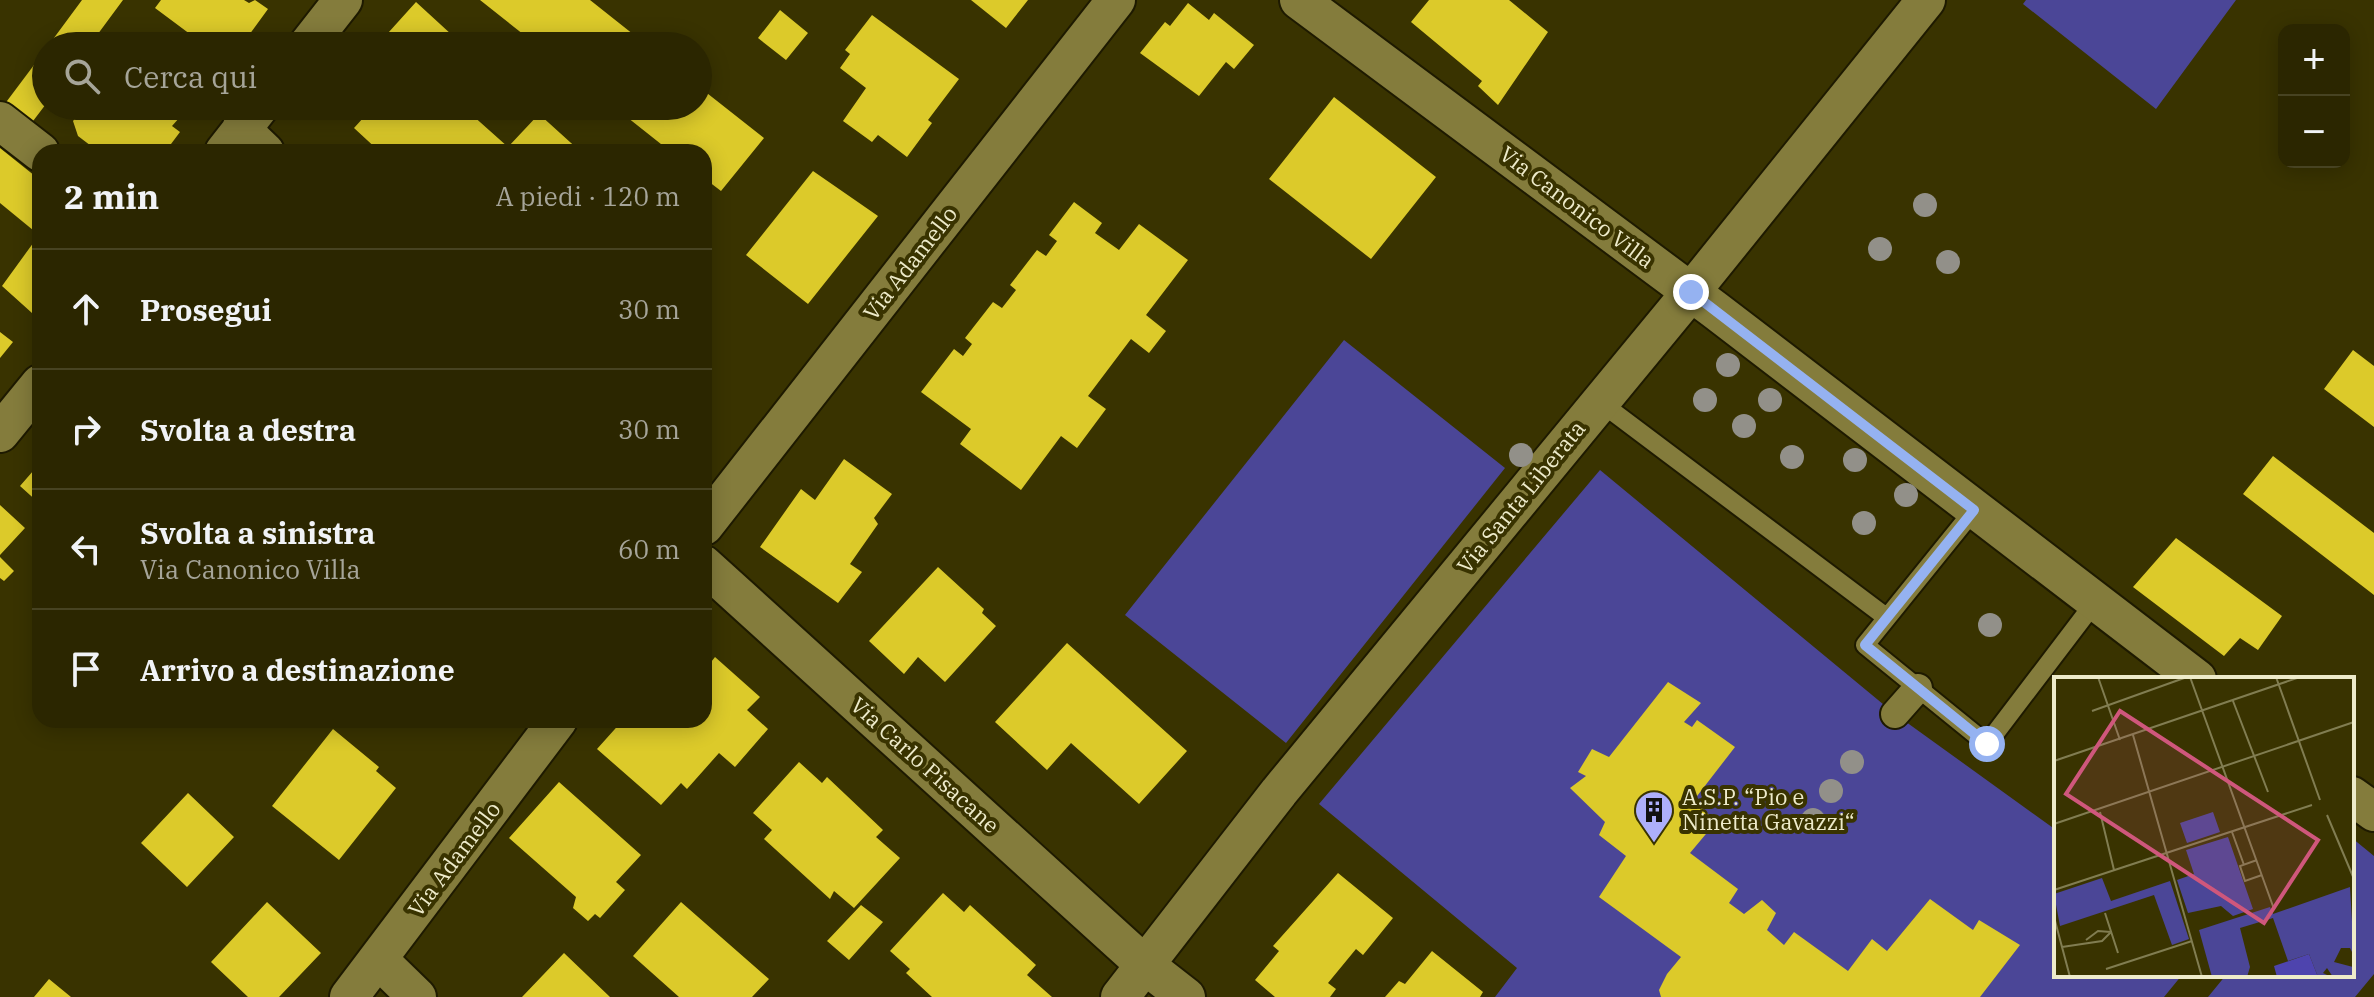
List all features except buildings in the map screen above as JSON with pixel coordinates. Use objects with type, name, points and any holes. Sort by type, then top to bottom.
[{"type":"street","points":[[318,32],[343,0]]},
{"type":"street","name":"Via Adamello","points":[[712,516],[1116,0]]},
{"type":"street","name":"Via Canonico Villa","points":[[1299,0],[1691,292],[2194,677]]},
{"type":"street","name":"Via Santa Liberata","points":[[1120,997],[1279,792],[1691,292],[1926,0]]},
{"type":"street","points":[[0,121],[32,146]]},
{"type":"street","points":[[0,433],[32,394]]},
{"type":"street","name":"Via Carlo Pisacane","points":[[712,572],[1145,965],[1186,997]]},
{"type":"street","points":[[1895,714],[1918,688]]},
{"type":"street","name":"Via Adamello","points":[[349,997],[552,728]]},
{"type":"street","points":[[2354,797],[2374,812]]},
{"type":"street","points":[[379,960],[417,997]]},
{"type":"lane","points":[[1600,402],[1886,617]]},
{"type":"lane","points":[[1974,510],[1865,645],[1987,744],[2095,602]]},
{"type":"shaded area","points":[[2026,0],[2236,0],[2156,109],[2023,4]]},
{"type":"shaded area","points":[[1344,340],[1505,468],[1286,743],[1125,615]]},
{"type":"shaded area","points":[[1600,470],[1895,714],[2054,829],[2054,977],[2180,977],[2164,997],[1495,997],[1517,968],[1319,804]]},
{"type":"shaded area","points":[[2354,840],[2374,856],[2374,974],[2355,997],[2208,997],[2224,977],[2354,977]]},
{"type":"place","name":"A.S.P. “Pio e Ninetta Gavazzi“","points":[[1654,844]]},
{"type":"route","points":[[1691,292],[1974,510],[1865,645],[1987,744]]}]
